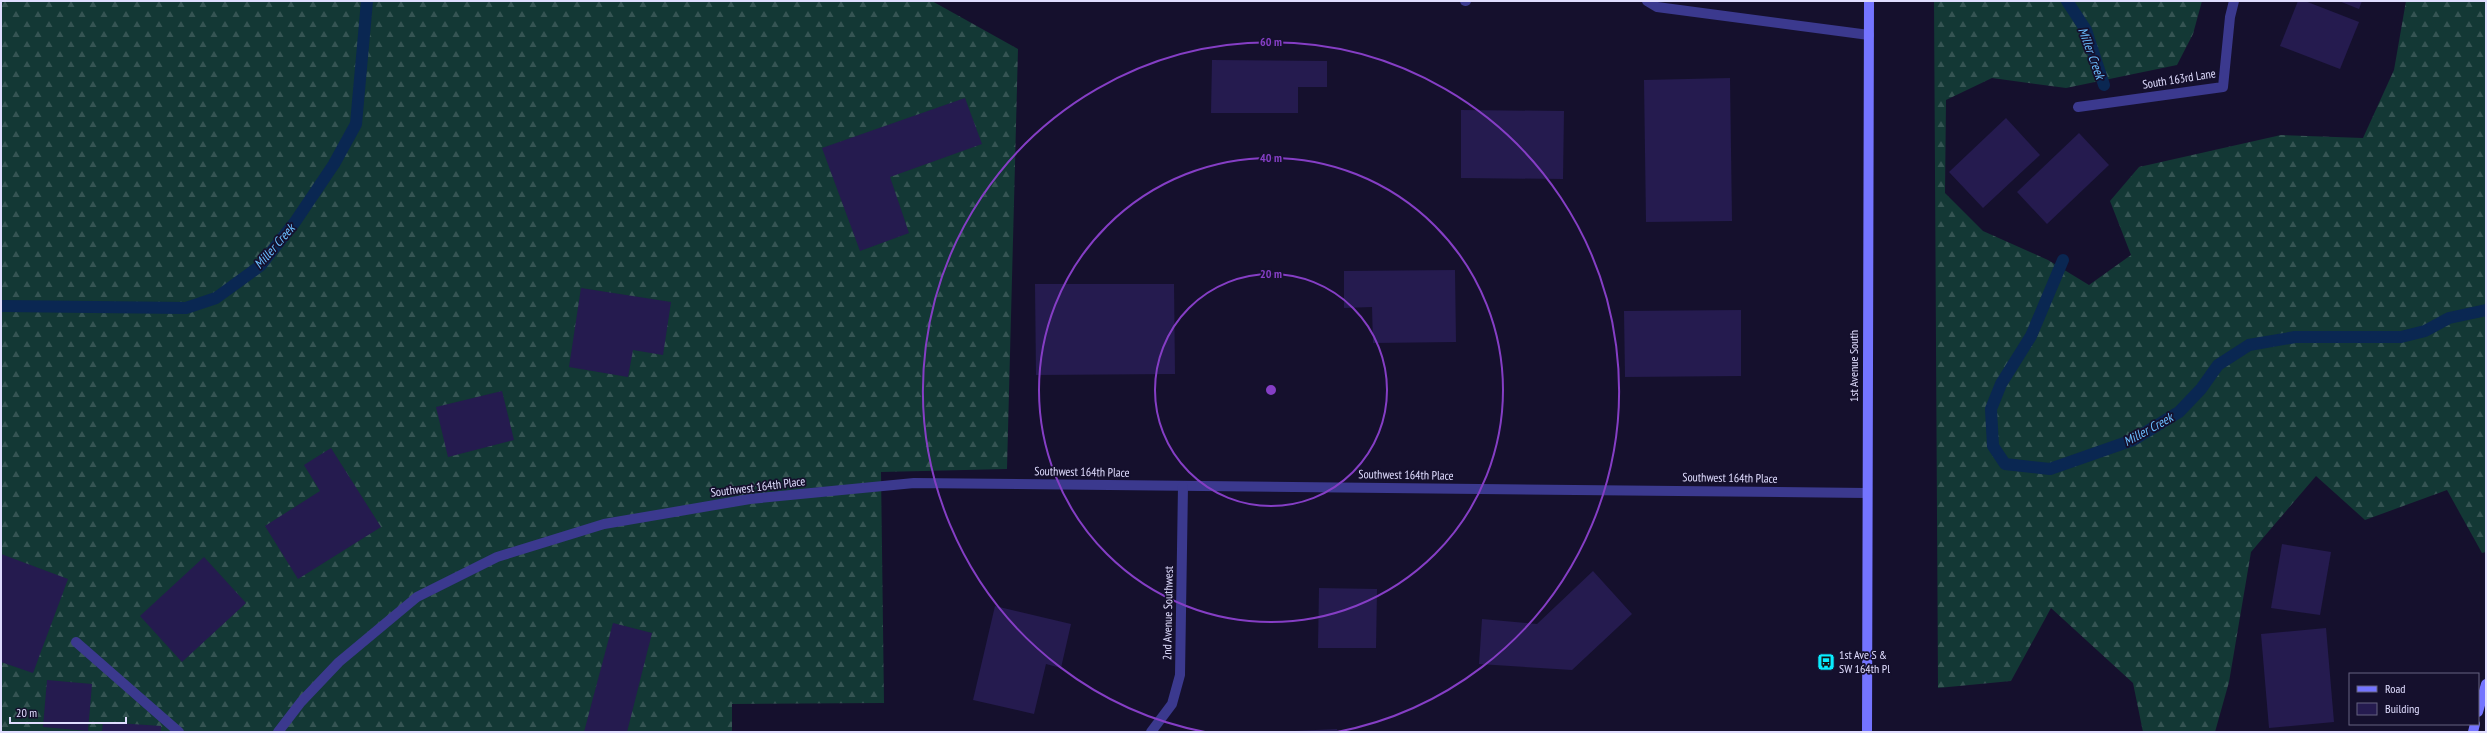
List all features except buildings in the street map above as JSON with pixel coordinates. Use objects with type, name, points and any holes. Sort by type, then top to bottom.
[{"type":"main road","name":"1st Avenue South","points":[[1867,732],[1869,1]]},
{"type":"main road","points":[[2479,708],[2486,684]]},
{"type":"street","points":[[1647,1],[1656,8],[1869,35]]},
{"type":"street","name":"South 163rd Lane","points":[[2078,107],[2223,87],[2230,16],[2234,1]]},
{"type":"street","name":"Southwest 164th Place","points":[[278,732],[301,702],[339,662],[417,597],[497,557],[604,524],[750,498],[914,483],[1867,493]]},
{"type":"street","name":"2nd Avenue Southwest","points":[[1151,732],[1172,704],[1180,675],[1182,486]]},
{"type":"street","points":[[76,642],[179,732]]},
{"type":"green space","points":[[1,1],[932,1],[1018,49],[1007,469],[881,472],[884,703],[732,704],[732,732],[1,732]]},
{"type":"green space","points":[[1934,1],[2202,1],[2193,34],[2177,65],[2066,88],[1992,78],[1946,100],[1945,193],[1983,231],[2048,260],[2089,285],[2131,255],[2110,201],[2139,167],[2281,135],[2363,138],[2394,70],[2406,1],[2486,1],[2486,552],[2482,553],[2447,490],[2365,520],[2316,476],[2251,552],[2229,682],[2215,732],[2143,732],[2133,683],[2051,608],[2011,681],[1938,688]]},
{"type":"waterway","name":"Miller Creek","points":[[1,306],[186,308],[216,298],[260,266],[295,222],[334,164],[356,124],[367,1]]},
{"type":"waterway","name":"Miller Creek","points":[[2067,1],[2086,30],[2104,85]]},
{"type":"waterway","name":"Miller Creek","points":[[2063,260],[2031,336],[2001,384],[1991,409],[1993,446],[2005,464],[2050,469],[2133,440],[2179,412],[2201,389],[2218,365],[2249,345],[2295,337],[2401,337],[2425,331],[2449,318],[2486,310]]},
{"type":"place","name":"1st Ave S & SW 164th Pl","points":[[1826,662]]}]
